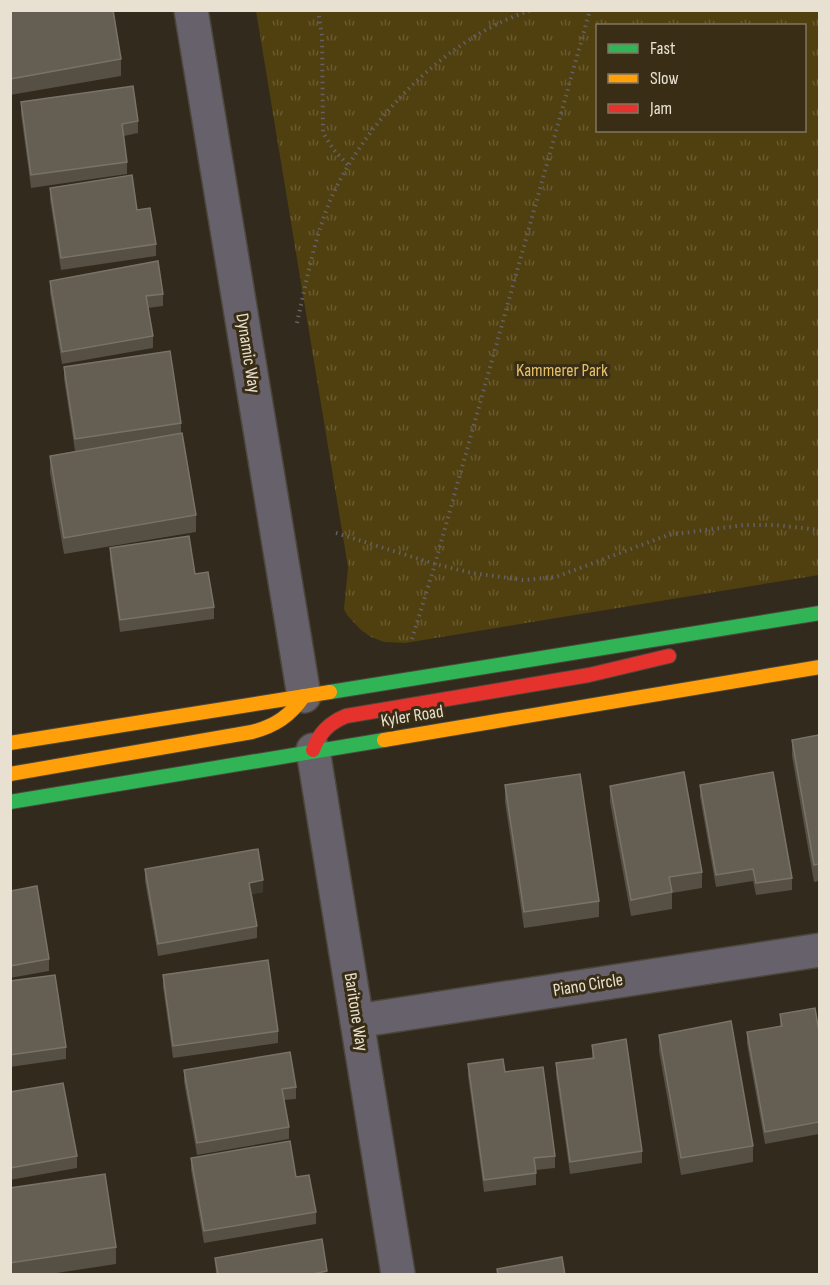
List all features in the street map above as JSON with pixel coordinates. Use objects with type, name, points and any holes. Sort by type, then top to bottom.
[{"type":"street","name":"Dynamic Way","points":[[191,10],[304,696]]},
{"type":"street","name":"Kyler Road","points":[[10,742],[819,613]]},
{"type":"street","points":[[314,750],[317,738],[324,729],[333,720],[346,716],[589,675],[659,660],[745,625]]},
{"type":"street","name":"Kyler Road","points":[[10,802],[819,667]]},
{"type":"street","points":[[10,774],[262,730],[287,718],[304,696]]},
{"type":"street","name":"Baritone Way","points":[[314,750],[398,1275]]},
{"type":"street","name":"Piano Circle","points":[[357,1021],[819,950]]},
{"type":"path","points":[[318,10],[322,36],[323,133],[334,150],[349,166]]},
{"type":"path","points":[[297,323],[316,241],[334,192],[372,131],[411,84],[459,47],[489,29],[532,10]]},
{"type":"path","points":[[409,649],[435,564],[590,10]]},
{"type":"path","points":[[336,533],[435,564],[472,573],[523,580],[556,577],[668,535],[744,525],[776,525],[819,530]]},
{"type":"green space","name":"Kammerer Park","points":[[256,11],[819,11],[819,575],[405,643],[384,642],[371,637],[361,630],[344,609],[348,567]]},
{"type":"building","points":[[10,10],[113,10],[121,59],[10,79]]},
{"type":"building","points":[[133,86],[138,121],[122,124],[127,162],[31,175],[21,102]]},
{"type":"building","points":[[132,175],[137,210],[150,208],[156,244],[61,258],[50,188]]},
{"type":"building","points":[[158,261],[163,294],[146,296],[153,336],[62,352],[50,281]]},
{"type":"building","points":[[170,351],[181,423],[75,439],[64,367]]},
{"type":"building","points":[[182,433],[196,515],[64,538],[50,456]]},
{"type":"building","points":[[189,536],[195,574],[208,572],[214,607],[120,620],[110,548]]},
{"type":"building","points":[[819,735],[819,864],[814,865],[792,740]]},
{"type":"building","points":[[684,772],[702,872],[669,877],[672,892],[631,900],[610,786]]},
{"type":"building","points":[[773,772],[792,878],[756,883],[753,869],[716,875],[700,785]]},
{"type":"building","points":[[580,774],[599,901],[524,912],[505,785]]},
{"type":"building","points":[[258,849],[263,880],[249,883],[257,926],[158,944],[145,869]]},
{"type":"building","points":[[37,886],[49,959],[10,966],[10,891]]},
{"type":"building","points":[[268,960],[278,1031],[173,1046],[163,975]]},
{"type":"building","points":[[55,975],[66,1047],[10,1055],[10,981]]},
{"type":"building","points":[[815,1008],[819,1032],[819,1122],[765,1132],[747,1032],[782,1026],[780,1014]]},
{"type":"building","points":[[731,1021],[753,1146],[681,1158],[659,1035]]},
{"type":"building","points":[[626,1039],[642,1151],[570,1162],[556,1063],[594,1058],[592,1045]]},
{"type":"building","points":[[290,1052],[296,1087],[282,1089],[289,1127],[197,1143],[184,1070]]},
{"type":"building","points":[[503,1059],[505,1072],[543,1067],[555,1156],[534,1158],[536,1173],[484,1180],[468,1064]]},
{"type":"building","points":[[63,1083],[77,1156],[10,1168],[10,1092]]},
{"type":"building","points":[[290,1141],[296,1177],[309,1175],[316,1212],[204,1231],[191,1158]]},
{"type":"building","points":[[105,1174],[116,1247],[10,1263],[10,1188]]},
{"type":"building","points":[[322,1239],[327,1271],[313,1275],[218,1275],[215,1258]]},
{"type":"building","points":[[562,1257],[565,1275],[498,1275],[497,1269]]},
{"type":"traffic: fast","points":[[330,692],[820,613]]},
{"type":"traffic: fast","points":[[10,802],[384,740]]},
{"type":"traffic: slow","points":[[384,740],[820,667]]},
{"type":"traffic: slow","points":[[10,743],[330,692]]},
{"type":"traffic: slow","points":[[10,774],[252,732],[268,727],[281,719],[304,696]]},
{"type":"traffic: jam","points":[[313,750],[325,729],[346,716],[589,675],[669,656]]}]
